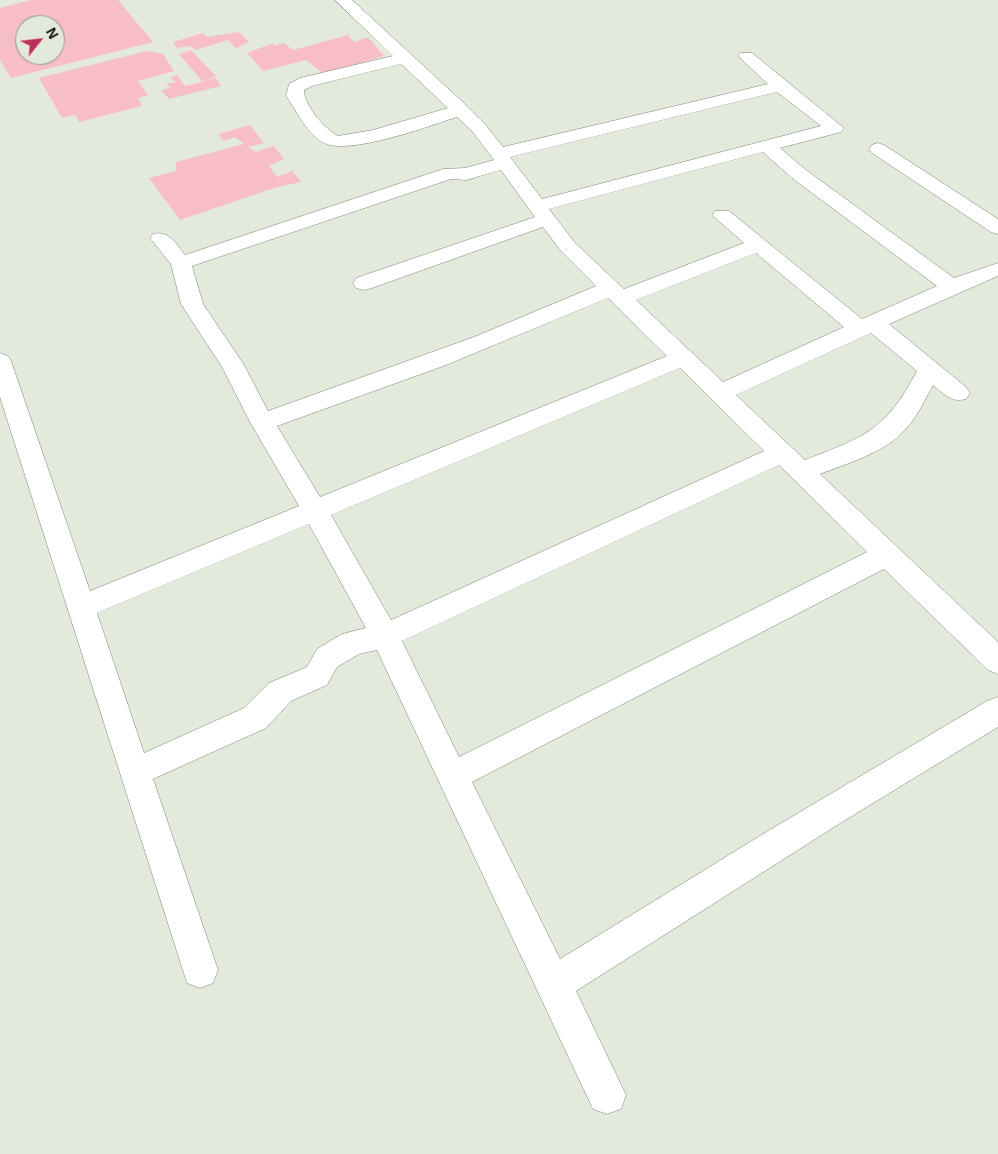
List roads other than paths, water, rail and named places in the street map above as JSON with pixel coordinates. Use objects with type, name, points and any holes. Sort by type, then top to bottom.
[{"type":"street","points":[[343,0],[478,127],[568,247],[998,660]]},
{"type":"street","points":[[364,283],[542,213],[835,128],[780,86],[746,56]]},
{"type":"street","points":[[405,58],[306,82],[295,88],[295,96],[326,137],[337,142],[364,137],[460,110]]},
{"type":"street","points":[[181,263],[450,173],[466,174],[502,158],[780,86]]},
{"type":"street","points":[[768,146],[799,174],[952,287]]},
{"type":"street","points":[[878,149],[998,228]]},
{"type":"street","points":[[722,215],[758,245],[930,370],[958,393]]},
{"type":"street","points":[[160,238],[181,263],[192,304],[233,365],[262,422],[385,636],[607,1095]]},
{"type":"street","points":[[262,422],[470,348],[540,320],[758,245]]},
{"type":"street","points":[[720,393],[952,287],[994,275]]},
{"type":"street","points":[[81,607],[683,358]]},
{"type":"street","points":[[0,361],[200,970]]},
{"type":"street","points":[[135,772],[255,718],[280,692],[317,676],[327,658],[352,642],[385,636],[793,462],[860,447],[892,429],[916,395],[930,370]]},
{"type":"street","points":[[453,776],[888,554]]},
{"type":"street","points":[[554,984],[890,773],[998,711]]}]
